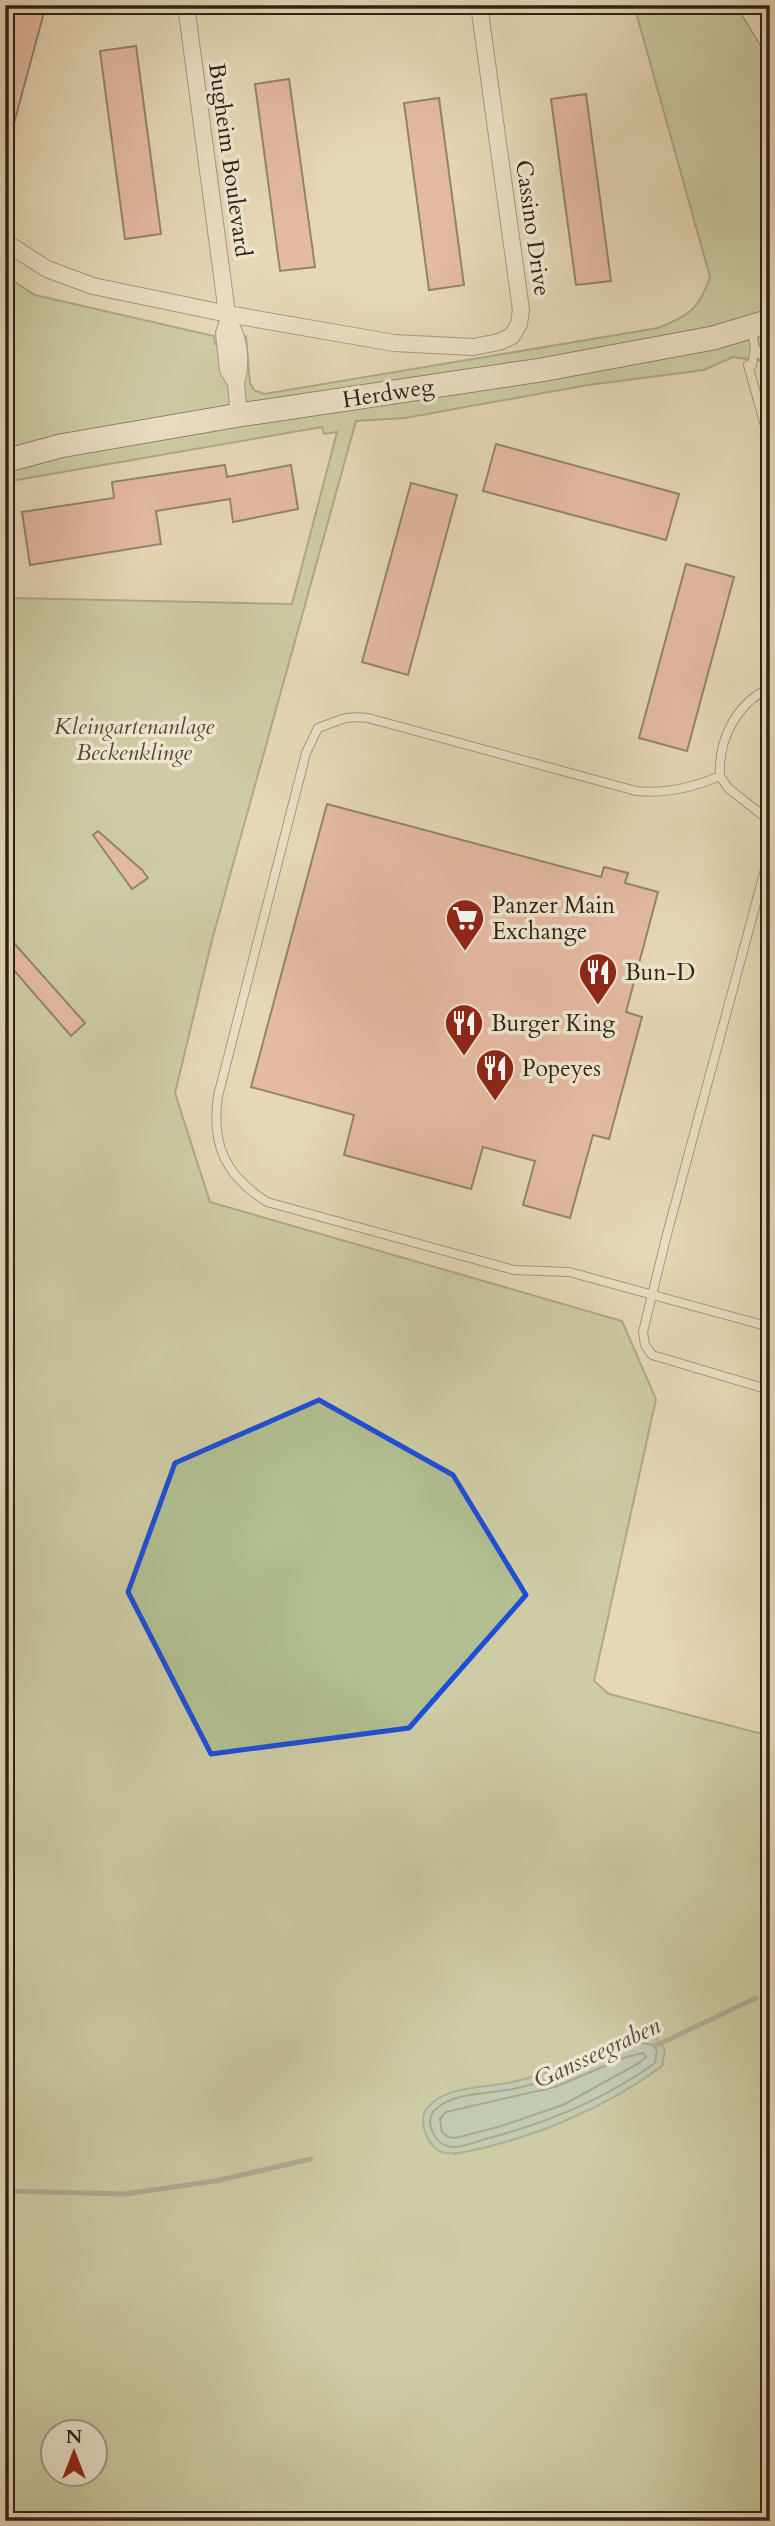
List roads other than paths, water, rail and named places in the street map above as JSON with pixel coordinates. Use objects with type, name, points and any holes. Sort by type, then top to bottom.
[{"type":"street","name":"Bugheim Boulevard","points":[[186,5],[228,317],[237,338],[240,369],[236,383],[243,420]]},
{"type":"street","name":"Cassino Drive","points":[[228,317],[394,343],[473,347],[499,342],[512,336],[519,324],[521,310],[479,5]]},
{"type":"street","points":[[750,5],[770,38]]},
{"type":"street","points":[[5,242],[47,269],[93,286],[228,317]]},
{"type":"street","name":"Herdweg","points":[[5,461],[60,446],[243,420],[759,332]]},
{"type":"lane","points":[[759,332],[770,365]]},
{"type":"lane","points":[[759,332],[752,365],[748,365],[770,441],[765,475],[770,484]]},
{"type":"lane","points":[[770,688],[743,706],[730,723],[719,760],[720,776],[728,788],[766,818],[770,844]]},
{"type":"lane","points":[[720,776],[670,791],[636,791],[368,718],[340,718],[318,728],[306,753],[215,1116],[217,1138],[229,1168],[249,1191],[267,1202],[514,1270],[569,1272],[770,1327]]},
{"type":"lane","points":[[770,851],[643,1332],[645,1345],[652,1355],[770,1390]]},
{"type":"water","points":[[644,2036],[657,2039],[665,2050],[662,2066],[629,2088],[581,2114],[524,2136],[466,2152],[441,2152],[428,2138],[423,2126],[425,2112],[436,2100],[446,2095],[468,2088],[530,2078]]},
{"type":"waterway","name":"Gansseegraben","points":[[655,2046],[756,1998]]},
{"type":"waterway","name":"Gansseegraben","points":[[5,2191],[125,2194],[215,2181],[311,2159]]},
{"type":"place","name":"Panzer Main Exchange","points":[[465,952]]},
{"type":"place","name":"Bun-D","points":[[598,1006]]},
{"type":"place","name":"Burger King","points":[[464,1057]]},
{"type":"place","name":"Popeyes","points":[[495,1102]]},
{"type":"park label","name":"Kleingartenanlage Beckenklinge","points":[[134,739]]}]
